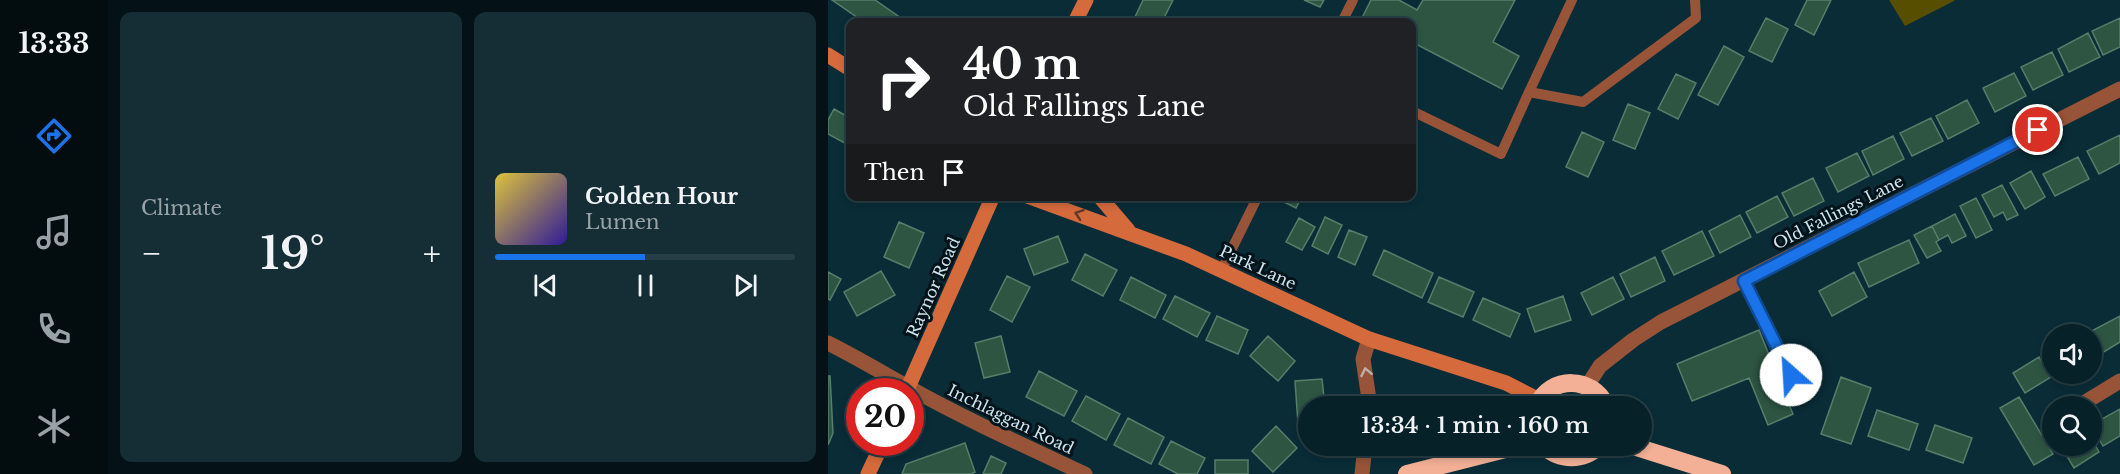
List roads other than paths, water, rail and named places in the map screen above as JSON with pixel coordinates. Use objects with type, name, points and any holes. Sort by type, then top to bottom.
[{"type":"highway","points":[[1543,396],[1548,390],[1560,384],[1574,382],[1587,386],[1600,396]]},
{"type":"highway","points":[[1652,454],[1688,469],[1722,474]]},
{"type":"highway","points":[[1407,474],[1478,456]]},
{"type":"highway","points":[[1564,456],[1574,458],[1581,456]]},
{"type":"street","points":[[1078,18],[1086,0]]},
{"type":"street","points":[[828,55],[846,66]]},
{"type":"street","name":"Old Fallings Lane","points":[[1587,386],[1600,366],[1661,322],[2120,89]]},
{"type":"street","name":"Raynor Road","points":[[912,378],[991,201]]},
{"type":"street","name":"Park Lane","points":[[1041,201],[1130,232],[1222,269],[1369,339],[1506,383],[1527,396]]},
{"type":"street","name":"Park Lane","points":[[1103,201],[1130,232]]},
{"type":"street","points":[[1369,339],[1363,359],[1369,396]]},
{"type":"street","name":"Inchlaggan Road","points":[[828,343],[865,361],[890,378]]},
{"type":"street","points":[[2095,396],[2120,381]]},
{"type":"street","name":"Inchlaggan Road","points":[[924,397],[1084,474]]},
{"type":"street","points":[[868,474],[876,456]]},
{"type":"street","points":[[1362,474],[1364,456]]},
{"type":"lane","points":[[1344,18],[1353,0]]},
{"type":"lane","points":[[1416,113],[1501,154],[1572,0]]},
{"type":"lane","points":[[1530,92],[1583,102],[1696,18],[1695,0]]},
{"type":"lane","points":[[1222,269],[1256,201]]},
{"type":"lane","points":[[1744,281],[1791,375]]}]
